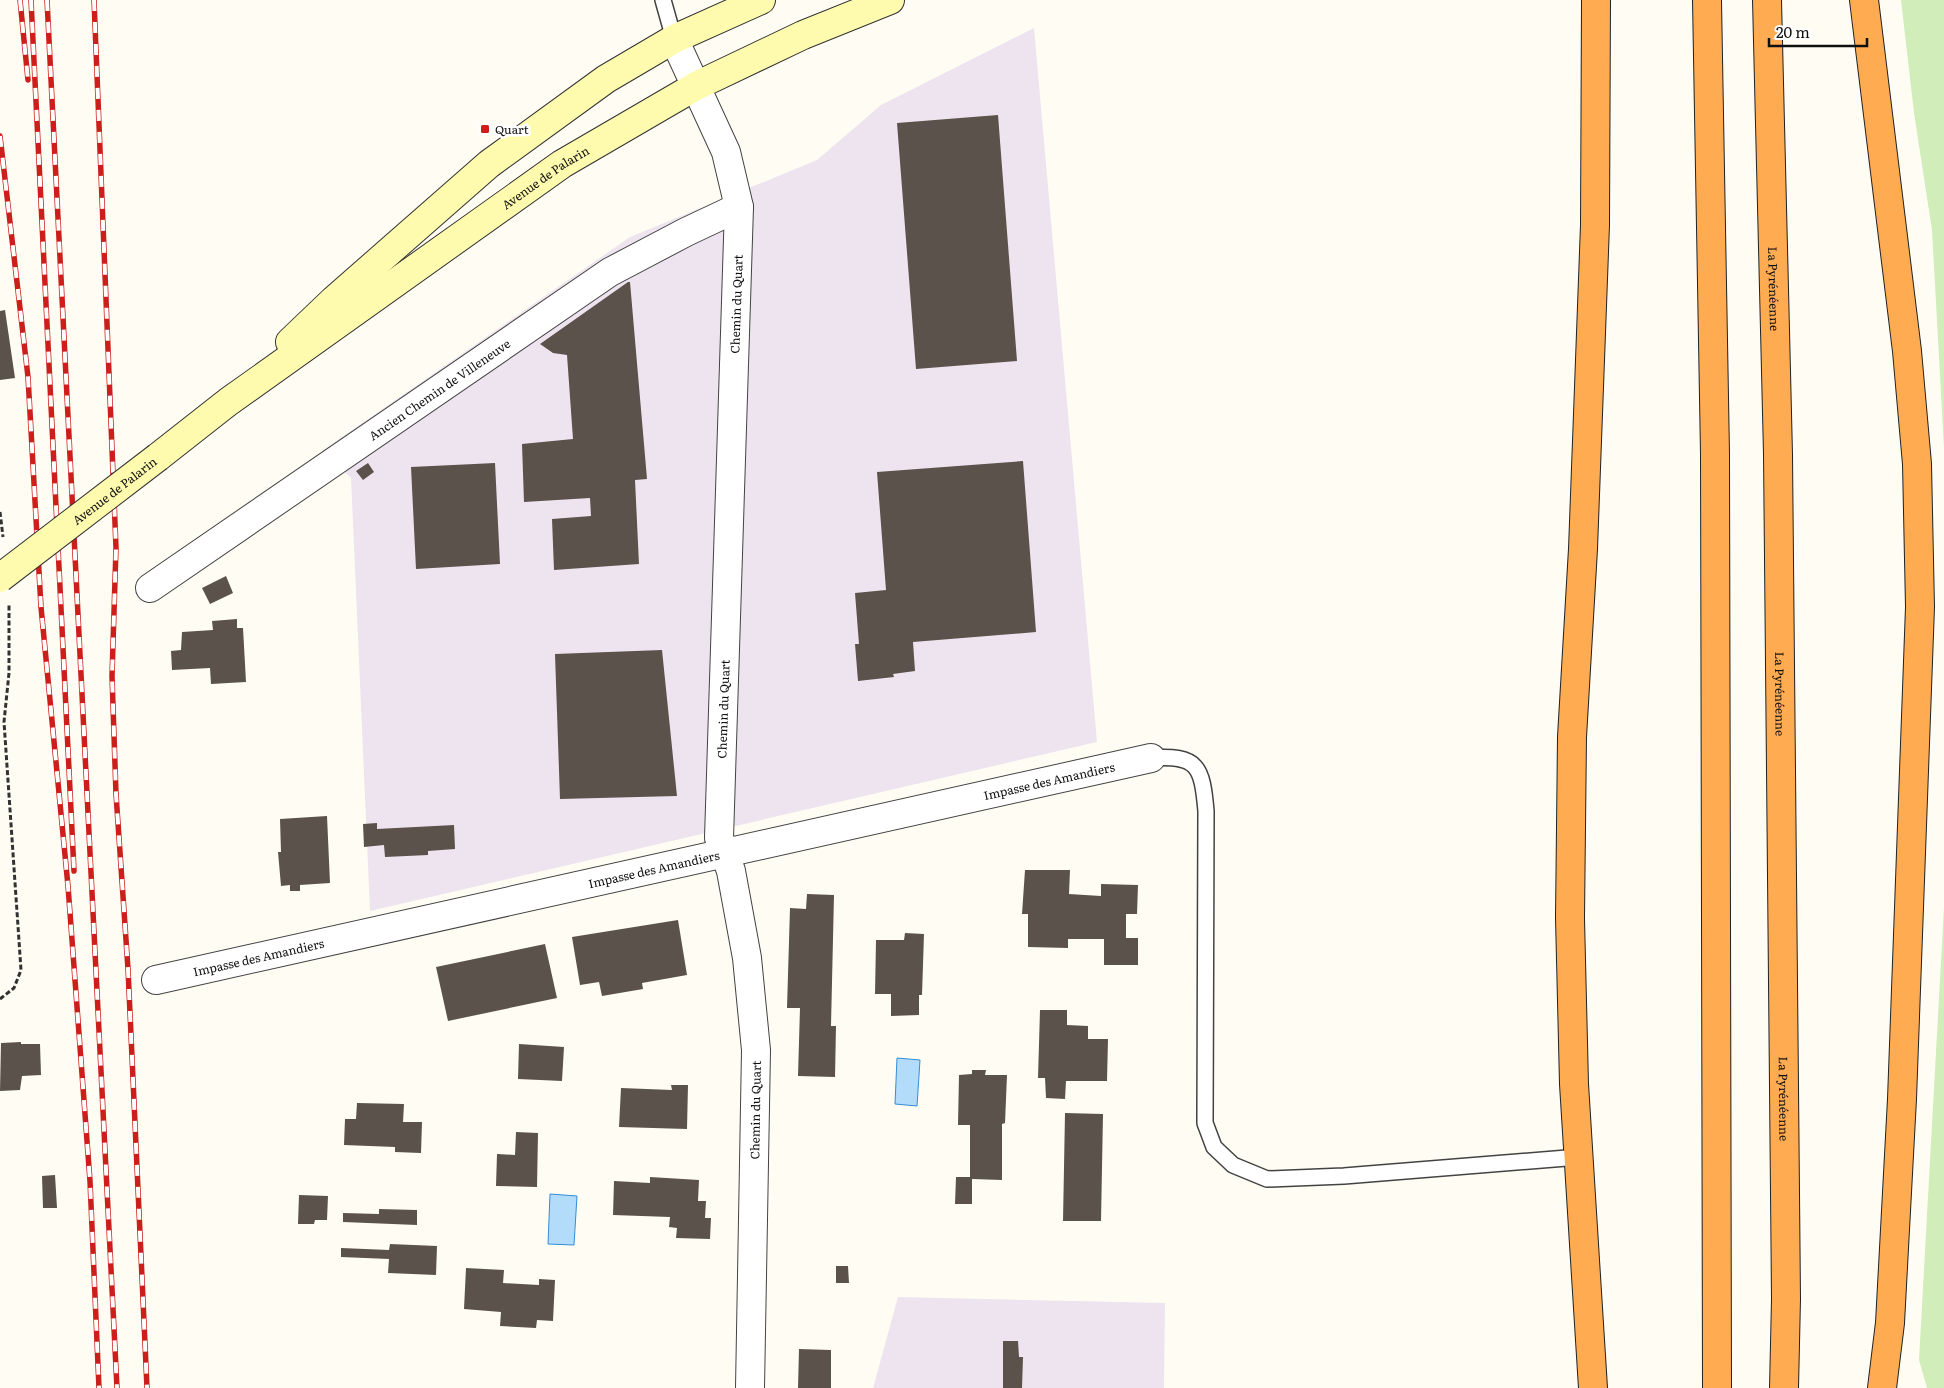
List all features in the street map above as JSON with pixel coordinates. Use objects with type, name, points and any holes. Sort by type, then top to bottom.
[{"type":"highway","points":[[1593,1388],[1574,1084],[1570,918],[1572,737],[1583,548],[1594,225],[1596,0]]},
{"type":"highway","points":[[1707,0],[1715,464],[1717,1388]]},
{"type":"highway","name":"La Pyrénéenne","points":[[1767,0],[1778,454],[1786,1279],[1784,1388]]},
{"type":"highway","points":[[1864,0],[1907,351],[1917,464],[1919,598],[1902,1099],[1890,1323],[1882,1388]]},
{"type":"main road","name":"Avenue de Palarin","points":[[228,402],[334,300],[489,164],[606,79],[674,39],[761,0]]},
{"type":"main road","name":"Avenue de Palarin","points":[[4,589],[158,457],[228,402],[562,164],[696,86],[802,35],[890,0]]},
{"type":"street","name":"Chemin du Quart","points":[[674,39],[726,152],[739,207],[719,838],[731,872],[747,958],[756,1050],[750,1388]]},
{"type":"street","name":"Ancien Chemin de Villeneuve","points":[[150,588],[610,272],[686,232],[739,207]]},
{"type":"street","name":"Impasse des Amandiers","points":[[156,980],[1151,758]]},
{"type":"lane","points":[[663,0],[674,39]]},
{"type":"lane","points":[[1151,758],[1178,756],[1194,765],[1204,781],[1206,811],[1205,1123],[1214,1147],[1220,1153],[1233,1165],[1268,1179],[1344,1176],[1578,1157]]},
{"type":"path","points":[[0,512],[3,542]]},
{"type":"path","points":[[0,999],[14,988],[21,970],[4,722],[9,673],[4,589]]},
{"type":"shaded area","points":[[1034,28],[1097,742],[370,911],[351,478],[322,451],[630,237],[817,160],[881,105]]},
{"type":"shaded area","points":[[898,1297],[1165,1303],[1164,1388],[873,1388]]},
{"type":"green space","points":[[1901,0],[1944,0],[1944,448],[1932,230],[1914,113]]},
{"type":"green space","points":[[1944,907],[1944,1388],[1927,1388],[1919,1360]]},
{"type":"water","points":[[897,1058],[920,1060],[917,1106],[895,1104]]},
{"type":"water","points":[[550,1194],[577,1196],[574,1245],[548,1244]]},
{"type":"building","points":[[998,115],[1017,361],[916,369],[897,123]]},
{"type":"building","points":[[630,282],[647,479],[635,480],[639,564],[554,570],[552,519],[591,516],[590,498],[524,502],[522,444],[573,439],[567,355],[553,353],[540,344]]},
{"type":"building","points":[[5,310],[15,378],[0,380],[0,311]]},
{"type":"building","points":[[1023,461],[1036,632],[913,642],[915,671],[893,674],[894,677],[858,681],[855,644],[859,644],[855,593],[886,590],[877,472]]},
{"type":"building","points":[[368,463],[374,472],[363,480],[356,471]]},
{"type":"building","points":[[495,463],[500,564],[416,569],[411,467]]},
{"type":"building","points":[[226,576],[233,593],[210,604],[202,588]]},
{"type":"building","points":[[237,619],[237,628],[243,628],[246,682],[211,684],[210,668],[172,670],[171,651],[181,650],[182,632],[213,630],[212,621]]},
{"type":"building","points":[[662,650],[677,796],[560,799],[555,654]]},
{"type":"building","points":[[327,816],[330,883],[300,885],[300,891],[290,891],[290,885],[281,886],[278,852],[281,852],[280,819]]},
{"type":"building","points":[[377,823],[377,829],[454,825],[455,849],[428,851],[428,855],[385,857],[384,845],[364,847],[363,824]]},
{"type":"building","points":[[1025,870],[1070,870],[1069,894],[1101,896],[1101,884],[1138,885],[1137,914],[1126,914],[1126,938],[1138,938],[1138,965],[1104,965],[1104,939],[1068,939],[1068,948],[1028,947],[1028,914],[1022,914]]},
{"type":"building","points":[[807,894],[834,895],[831,1026],[836,1026],[835,1077],[798,1076],[800,1008],[787,1008],[790,908],[806,909]]},
{"type":"building","points":[[678,920],[687,975],[642,983],[643,989],[602,996],[599,982],[580,985],[572,937]]},
{"type":"building","points":[[905,933],[924,934],[922,995],[919,995],[919,1015],[891,1016],[891,994],[875,994],[876,940],[904,940]]},
{"type":"building","points":[[545,944],[557,998],[448,1021],[436,967]]},
{"type":"building","points":[[1040,1010],[1067,1010],[1067,1025],[1088,1026],[1088,1039],[1108,1039],[1107,1081],[1066,1081],[1065,1099],[1046,1098],[1045,1078],[1038,1078]]},
{"type":"building","points":[[21,1042],[21,1044],[40,1044],[41,1075],[22,1076],[20,1090],[0,1091],[1,1043]]},
{"type":"building","points":[[519,1044],[564,1047],[562,1081],[518,1079]]},
{"type":"building","points":[[972,1070],[986,1070],[985,1075],[1007,1075],[1005,1123],[1002,1124],[1002,1180],[972,1179],[972,1204],[955,1204],[956,1177],[970,1177],[970,1125],[958,1125],[959,1075],[972,1074]]},
{"type":"building","points":[[671,1085],[688,1085],[687,1129],[619,1127],[621,1088],[672,1090]]},
{"type":"building","points":[[357,1103],[404,1104],[403,1122],[422,1122],[421,1153],[395,1152],[395,1147],[344,1145],[345,1119],[356,1119]]},
{"type":"building","points":[[1065,1113],[1103,1114],[1101,1221],[1063,1221]]},
{"type":"building","points":[[516,1132],[538,1133],[537,1187],[496,1186],[497,1154],[515,1155]]},
{"type":"building","points":[[55,1175],[57,1208],[43,1208],[42,1176]]},
{"type":"building","points":[[650,1177],[699,1180],[698,1201],[706,1201],[705,1218],[711,1218],[710,1239],[676,1238],[677,1228],[669,1227],[670,1217],[613,1215],[614,1181],[650,1183]]},
{"type":"building","points":[[299,1195],[328,1196],[327,1220],[315,1220],[314,1224],[298,1224]]},
{"type":"building","points":[[379,1209],[417,1210],[417,1225],[343,1222],[343,1213],[379,1214]]},
{"type":"building","points":[[390,1244],[437,1246],[436,1275],[388,1273],[389,1259],[341,1257],[341,1248],[389,1250]]},
{"type":"building","points":[[836,1266],[848,1266],[849,1283],[836,1283]]},
{"type":"building","points":[[466,1268],[504,1270],[503,1283],[539,1285],[539,1279],[555,1280],[553,1321],[537,1320],[536,1328],[500,1326],[501,1312],[464,1309]]},
{"type":"building","points":[[1003,1341],[1018,1341],[1019,1357],[1023,1357],[1022,1388],[1003,1388]]},
{"type":"building","points":[[799,1349],[831,1350],[831,1388],[798,1388]]},
{"type":"railway","points":[[20,0],[28,80]]},
{"type":"railway","points":[[31,0],[74,871]]},
{"type":"railway","points":[[47,0],[117,1388]]},
{"type":"railway","points":[[94,0],[116,548],[112,676],[116,794],[128,969],[147,1388]]},
{"type":"railway","points":[[0,136],[28,377],[41,607],[68,886],[90,1181],[99,1388]]},
{"type":"place","name":"Quart","points":[[485,129]]}]
